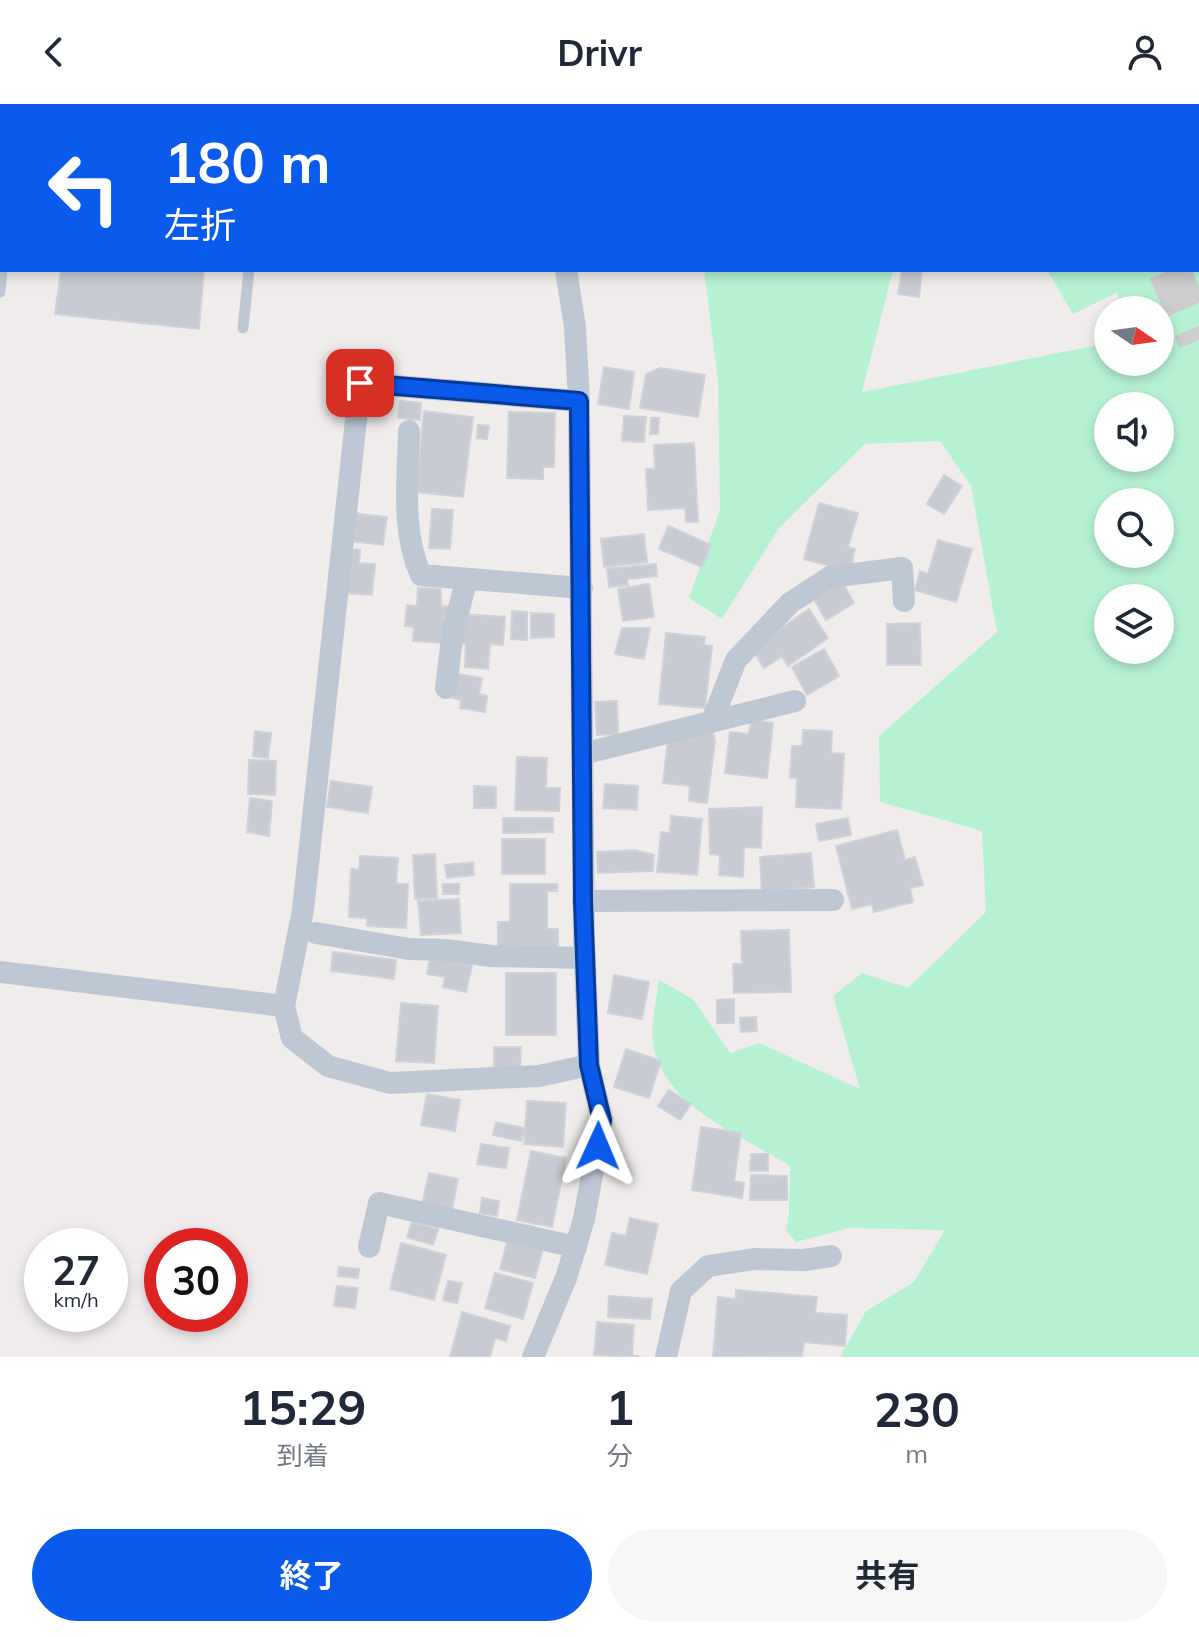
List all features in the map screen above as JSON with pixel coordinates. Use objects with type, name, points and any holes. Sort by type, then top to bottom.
[{"type":"street","points":[[533,1357],[576,1247],[602,1120],[589,1065],[583,901],[579,401],[575,327],[566,272]]},
{"type":"street","points":[[579,401],[360,383],[303,910],[284,1006],[292,1038],[328,1066],[390,1083],[539,1076],[589,1065]]},
{"type":"street","points":[[409,431],[411,554],[421,575],[582,588]]},
{"type":"street","points":[[712,721],[736,660],[790,603],[830,577],[902,568],[904,601]]},
{"type":"street","points":[[446,688],[453,630],[467,579]]},
{"type":"street","points":[[582,754],[795,701]]},
{"type":"street","points":[[583,901],[833,900]]},
{"type":"street","points":[[316,933],[409,949],[491,956],[585,958]]},
{"type":"street","points":[[0,972],[284,1006]]},
{"type":"street","points":[[369,1247],[379,1203],[576,1247]]},
{"type":"street","points":[[666,1357],[681,1291],[708,1266],[754,1259],[804,1260],[831,1256]]},
{"type":"lane","points":[[0,292],[2,272]]},
{"type":"lane","points":[[243,328],[249,272]]},
{"type":"green space","points":[[704,272],[892,272],[862,392],[1094,346],[1094,376],[1174,376],[1174,296],[1118,296],[1118,292],[1110,296],[1094,296],[1094,304],[1073,314],[1048,272],[1199,272],[1199,1357],[840,1357],[866,1311],[914,1282],[945,1230],[849,1228],[796,1242],[786,1231],[790,1166],[706,1116],[671,1084],[659,1064],[652,1035],[659,980],[693,999],[730,1053],[759,1043],[860,1089],[833,996],[862,973],[908,988],[986,912],[982,831],[880,802],[879,736],[997,632],[971,486],[940,441],[865,444],[779,528],[722,619],[689,598],[720,510],[718,382]]},
{"type":"building","points":[[61,272],[204,272],[199,329],[55,314]]},
{"type":"building","points":[[902,272],[922,272],[919,297],[898,294]]},
{"type":"building","points":[[604,367],[634,372],[629,409],[598,404]]},
{"type":"building","points":[[660,368],[705,375],[698,417],[640,408],[646,374]]},
{"type":"building","points":[[400,401],[421,403],[420,420],[398,418]]},
{"type":"building","points":[[424,411],[473,417],[463,497],[416,492]]},
{"type":"building","points":[[509,412],[555,413],[554,467],[543,467],[543,479],[507,478]]},
{"type":"building","points":[[624,416],[646,417],[644,442],[622,441]]},
{"type":"building","points":[[651,418],[659,418],[658,434],[650,434]]},
{"type":"building","points":[[478,425],[489,426],[487,439],[477,438]]},
{"type":"building","points":[[694,443],[698,522],[686,522],[685,508],[648,510],[646,469],[655,469],[654,445]]},
{"type":"building","points":[[944,475],[962,486],[944,514],[927,504]]},
{"type":"building","points":[[819,503],[858,513],[848,547],[855,549],[850,571],[804,559]]},
{"type":"building","points":[[432,509],[453,510],[450,549],[429,548]]},
{"type":"building","points":[[353,513],[387,517],[383,545],[350,541]]},
{"type":"building","points":[[668,526],[711,545],[702,567],[659,549]]},
{"type":"building","points":[[644,534],[647,562],[604,567],[601,539]]},
{"type":"building","points":[[938,540],[972,549],[956,602],[915,590],[920,571],[928,574]]},
{"type":"building","points":[[350,549],[360,550],[359,563],[375,564],[372,595],[345,593]]},
{"type":"building","points":[[656,564],[657,576],[627,579],[628,585],[609,587],[607,569]]},
{"type":"building","points":[[842,582],[854,603],[826,620],[814,599]]},
{"type":"building","points":[[649,584],[654,617],[623,621],[618,589]]},
{"type":"building","points":[[418,588],[441,589],[441,606],[454,607],[453,617],[444,617],[443,643],[413,641],[414,627],[405,626],[407,605],[417,606]]},
{"type":"building","points":[[809,609],[828,638],[788,666],[782,656],[764,668],[752,649]]},
{"type":"building","points":[[512,611],[527,612],[527,640],[511,639]]},
{"type":"building","points":[[531,613],[554,614],[554,637],[531,638]]},
{"type":"building","points":[[462,614],[505,617],[503,645],[490,644],[488,669],[465,667],[466,644],[459,643]]},
{"type":"building","points":[[920,623],[921,665],[887,665],[887,624]]},
{"type":"building","points":[[622,628],[650,628],[644,659],[615,654]]},
{"type":"building","points":[[666,633],[705,637],[704,645],[712,646],[705,708],[659,704]]},
{"type":"building","points":[[824,649],[839,676],[807,695],[792,667]]},
{"type":"building","points":[[457,674],[482,678],[479,694],[487,696],[485,712],[460,708],[461,700],[453,698]]},
{"type":"building","points":[[617,701],[618,734],[597,735],[595,702]]},
{"type":"building","points":[[751,720],[773,723],[767,778],[725,773],[730,732],[749,734]]},
{"type":"building","points":[[712,729],[715,741],[707,803],[689,801],[690,786],[663,783],[668,738],[690,739],[689,730]]},
{"type":"building","points":[[803,730],[832,731],[831,753],[844,754],[841,809],[796,807],[797,778],[790,778],[792,746],[802,746]]},
{"type":"building","points":[[255,731],[271,733],[268,758],[253,756]]},
{"type":"building","points":[[517,757],[547,758],[546,788],[560,788],[559,811],[515,810]]},
{"type":"building","points":[[249,760],[276,761],[275,795],[248,794]]},
{"type":"building","points":[[331,781],[372,787],[368,813],[327,807]]},
{"type":"building","points":[[605,784],[638,786],[637,810],[603,808]]},
{"type":"building","points":[[474,786],[496,787],[496,808],[474,808]]},
{"type":"building","points":[[250,798],[272,801],[269,836],[247,832]]},
{"type":"building","points":[[762,807],[761,848],[744,847],[743,877],[719,875],[720,855],[710,854],[709,809]]},
{"type":"building","points":[[671,816],[702,819],[697,875],[657,872],[661,832],[670,833]]},
{"type":"building","points":[[503,818],[553,818],[553,832],[503,833]]},
{"type":"building","points":[[848,818],[851,835],[819,841],[816,824]]},
{"type":"building","points":[[897,830],[905,860],[915,857],[923,885],[910,888],[913,902],[874,912],[872,904],[852,909],[836,846]]},
{"type":"building","points":[[502,839],[545,839],[545,874],[502,874]]},
{"type":"building","points":[[635,850],[654,855],[653,871],[598,873],[597,852]]},
{"type":"building","points":[[811,853],[814,887],[762,892],[760,857]]},
{"type":"building","points":[[435,854],[437,898],[415,899],[413,855]]},
{"type":"building","points":[[360,856],[398,858],[396,884],[408,884],[406,928],[367,926],[367,918],[349,917],[351,869],[359,870]]},
{"type":"building","points":[[473,862],[474,875],[447,878],[445,865]]},
{"type":"building","points":[[443,884],[459,884],[459,894],[443,894]]},
{"type":"building","points":[[510,884],[557,884],[557,891],[547,891],[547,929],[558,929],[558,951],[498,951],[498,922],[510,922]]},
{"type":"building","points":[[459,899],[461,933],[421,935],[418,901]]},
{"type":"building","points":[[789,930],[791,992],[734,993],[733,964],[742,964],[741,931]]},
{"type":"building","points":[[333,952],[396,960],[394,979],[331,971]]},
{"type":"building","points":[[430,957],[472,965],[466,992],[443,987],[445,977],[427,974]]},
{"type":"building","points":[[506,973],[556,973],[556,1035],[506,1035]]},
{"type":"building","points":[[614,975],[649,982],[642,1019],[608,1013]]},
{"type":"building","points":[[734,999],[734,1023],[717,1023],[717,1000]]},
{"type":"building","points":[[401,1003],[438,1006],[434,1063],[396,1061]]},
{"type":"building","points":[[756,1017],[757,1031],[741,1032],[740,1018]]},
{"type":"building","points":[[494,1047],[521,1047],[520,1069],[494,1069]]},
{"type":"building","points":[[626,1049],[661,1061],[649,1098],[614,1087]]},
{"type":"building","points":[[669,1090],[691,1104],[680,1120],[658,1106]]},
{"type":"building","points":[[427,1094],[460,1100],[455,1131],[421,1125]]},
{"type":"building","points":[[527,1101],[566,1103],[563,1147],[524,1144]]},
{"type":"building","points":[[496,1122],[524,1128],[521,1141],[493,1135]]},
{"type":"building","points":[[701,1127],[741,1133],[734,1181],[744,1183],[742,1198],[692,1190]]},
{"type":"building","points":[[481,1144],[509,1148],[506,1168],[477,1164]]},
{"type":"building","points":[[531,1151],[566,1158],[552,1227],[517,1220]]},
{"type":"building","points":[[751,1154],[768,1154],[768,1171],[750,1171]]},
{"type":"building","points":[[429,1173],[458,1179],[452,1210],[422,1205]]},
{"type":"building","points":[[751,1175],[787,1176],[787,1200],[750,1200]]},
{"type":"building","points":[[482,1198],[499,1201],[497,1216],[480,1213]]},
{"type":"building","points":[[630,1218],[658,1224],[647,1274],[605,1265],[612,1233],[626,1236]]},
{"type":"building","points":[[412,1222],[438,1229],[433,1245],[407,1237]]},
{"type":"building","points":[[508,1239],[543,1248],[535,1278],[500,1269]]},
{"type":"building","points":[[401,1243],[446,1255],[434,1300],[390,1289]]},
{"type":"building","points":[[339,1267],[359,1269],[358,1278],[338,1276]]},
{"type":"building","points":[[495,1273],[533,1283],[523,1319],[485,1308]]},
{"type":"building","points":[[448,1281],[462,1283],[457,1303],[443,1300]]},
{"type":"building","points":[[337,1286],[358,1288],[355,1308],[334,1306]]},
{"type":"building","points":[[736,1290],[817,1297],[815,1313],[847,1315],[845,1346],[804,1342],[802,1356],[713,1357],[718,1297],[736,1299]]},
{"type":"building","points":[[609,1296],[652,1299],[650,1319],[608,1317]]},
{"type":"building","points":[[462,1312],[510,1326],[506,1341],[495,1338],[490,1357],[450,1357]]},
{"type":"building","points":[[597,1322],[634,1325],[632,1355],[640,1357],[594,1355]]},
{"type":"tunnel","points":[[1170,272],[1199,340]]},
{"type":"route","points":[[360,383],[579,401],[583,901],[589,1065],[602,1120],[598,1146]]}]
